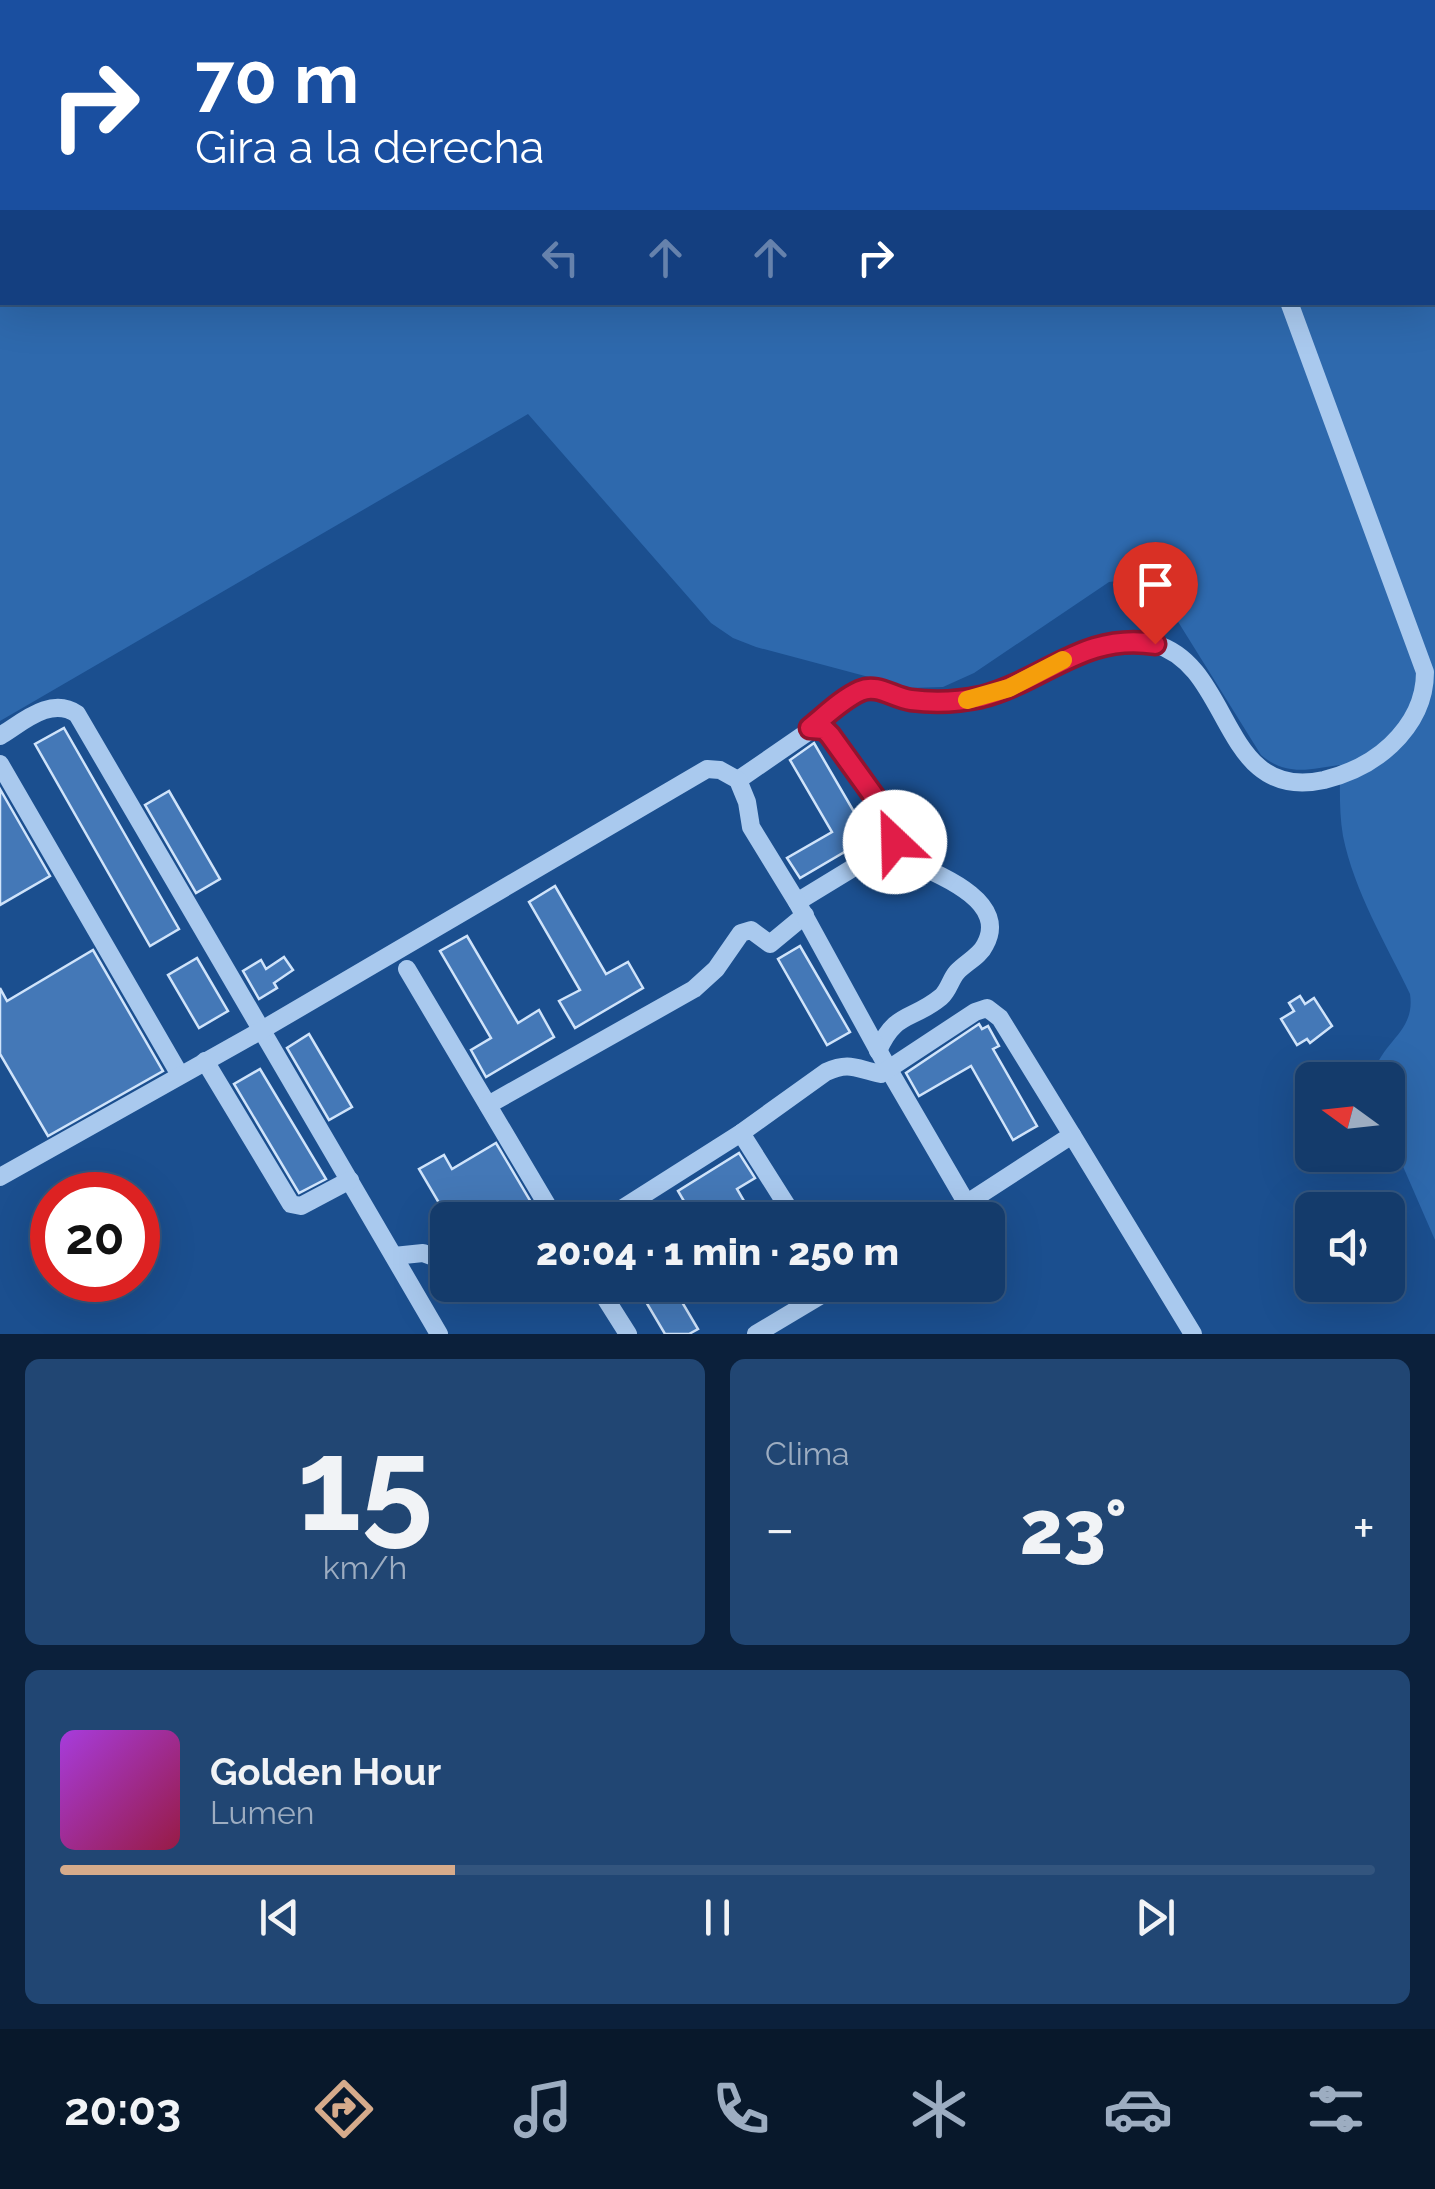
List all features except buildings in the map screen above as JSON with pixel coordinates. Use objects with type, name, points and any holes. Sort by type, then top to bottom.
[{"type":"lane","points":[[738,780],[862,690],[875,688],[913,700],[971,699],[1009,688],[1085,650],[1127,641],[1155,644],[1180,656],[1253,763],[1270,776],[1290,782],[1330,778],[1384,751],[1418,709],[1425,672],[1291,305]]},
{"type":"lane","points":[[0,736],[51,707],[70,709],[77,714],[439,1334]]},
{"type":"lane","points":[[810,728],[824,729],[830,735],[876,799],[899,857]]},
{"type":"lane","points":[[0,764],[180,1076]]},
{"type":"lane","points":[[0,1176],[260,1031],[707,769],[720,770],[738,780],[751,828],[801,908],[966,1202]]},
{"type":"lane","points":[[488,1105],[694,989],[716,969],[741,932],[751,930],[770,944],[801,908],[861,863],[899,857],[974,896],[984,905],[990,933],[985,947],[957,972],[943,996],[889,1028],[878,1051]]},
{"type":"lane","points":[[407,970],[545,1202]]},
{"type":"lane","points":[[632,1202],[741,1133],[826,1072],[842,1065],[881,1074],[987,1008],[1000,1018],[1193,1334]]},
{"type":"lane","points":[[204,1061],[291,1204],[301,1206],[350,1180]]},
{"type":"lane","points":[[741,1133],[785,1202]]},
{"type":"lane","points":[[970,1202],[1072,1135]]},
{"type":"lane","points":[[394,1256],[430,1256]]},
{"type":"lane","points":[[608,1302],[628,1334]]},
{"type":"lane","points":[[756,1334],[809,1302]]},
{"type":"shaded area","points":[[0,305],[1435,305],[1435,1240],[1405,1171],[1405,1062],[1379,1062],[1408,1019],[1410,994],[1348,857],[1341,819],[1340,765],[1290,769],[1261,755],[1167,604],[1154,592],[1141,584],[1109,582],[974,673],[943,687],[910,688],[756,647],[711,623],[528,414],[0,721]]},
{"type":"slow traffic","points":[[967,700],[1009,688],[1063,660]]},
{"type":"route","points":[[895,842],[876,799],[830,735],[824,729],[810,728],[857,692],[875,688],[913,700],[959,701],[1009,688],[1098,646],[1127,641],[1155,644]]}]
